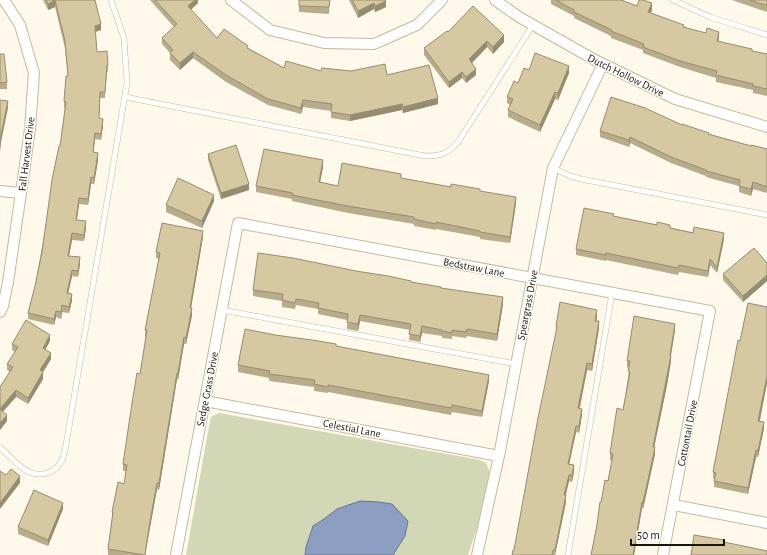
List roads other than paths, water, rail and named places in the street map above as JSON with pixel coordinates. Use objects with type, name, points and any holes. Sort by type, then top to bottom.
[{"type":"street","name":"Fall Harvest Drive","points":[[0,312],[3,306],[4,282],[21,193],[30,129],[34,73],[20,25],[4,0]]},
{"type":"street","points":[[231,0],[270,30],[324,43],[374,44],[417,25],[442,0]]},
{"type":"street","name":"Dutch Hollow Drive","points":[[495,0],[519,17],[603,64],[675,99],[767,127]]},
{"type":"street","name":"Speargrass Drive","points":[[477,555],[499,456],[553,168],[603,64]]},
{"type":"street","points":[[0,191],[21,193]]},
{"type":"street","name":"Bedstraw Lane","points":[[238,223],[710,311]]},
{"type":"street","name":"Sedge Grass Drive","points":[[176,555],[238,223]]},
{"type":"street","name":"Cottontail Drive","points":[[664,555],[710,311]]},
{"type":"street","name":"Celestial Lane","points":[[205,401],[499,456]]},
{"type":"street","points":[[674,505],[767,523]]},
{"type":"lane","points":[[0,447],[22,467],[30,472],[38,473],[52,472],[57,468],[62,460],[66,445],[127,83],[124,38],[110,0]]},
{"type":"lane","points":[[673,0],[710,17],[767,35]]},
{"type":"lane","points":[[125,97],[425,156],[441,155],[450,151],[458,142],[533,25]]},
{"type":"lane","points":[[553,168],[570,176],[581,179],[767,215]]},
{"type":"lane","points":[[568,555],[612,293]]},
{"type":"lane","points":[[222,310],[516,364]]},
{"type":"water","points":[[360,501],[392,504],[408,521],[405,536],[393,555],[305,555],[313,526],[337,509]]}]
